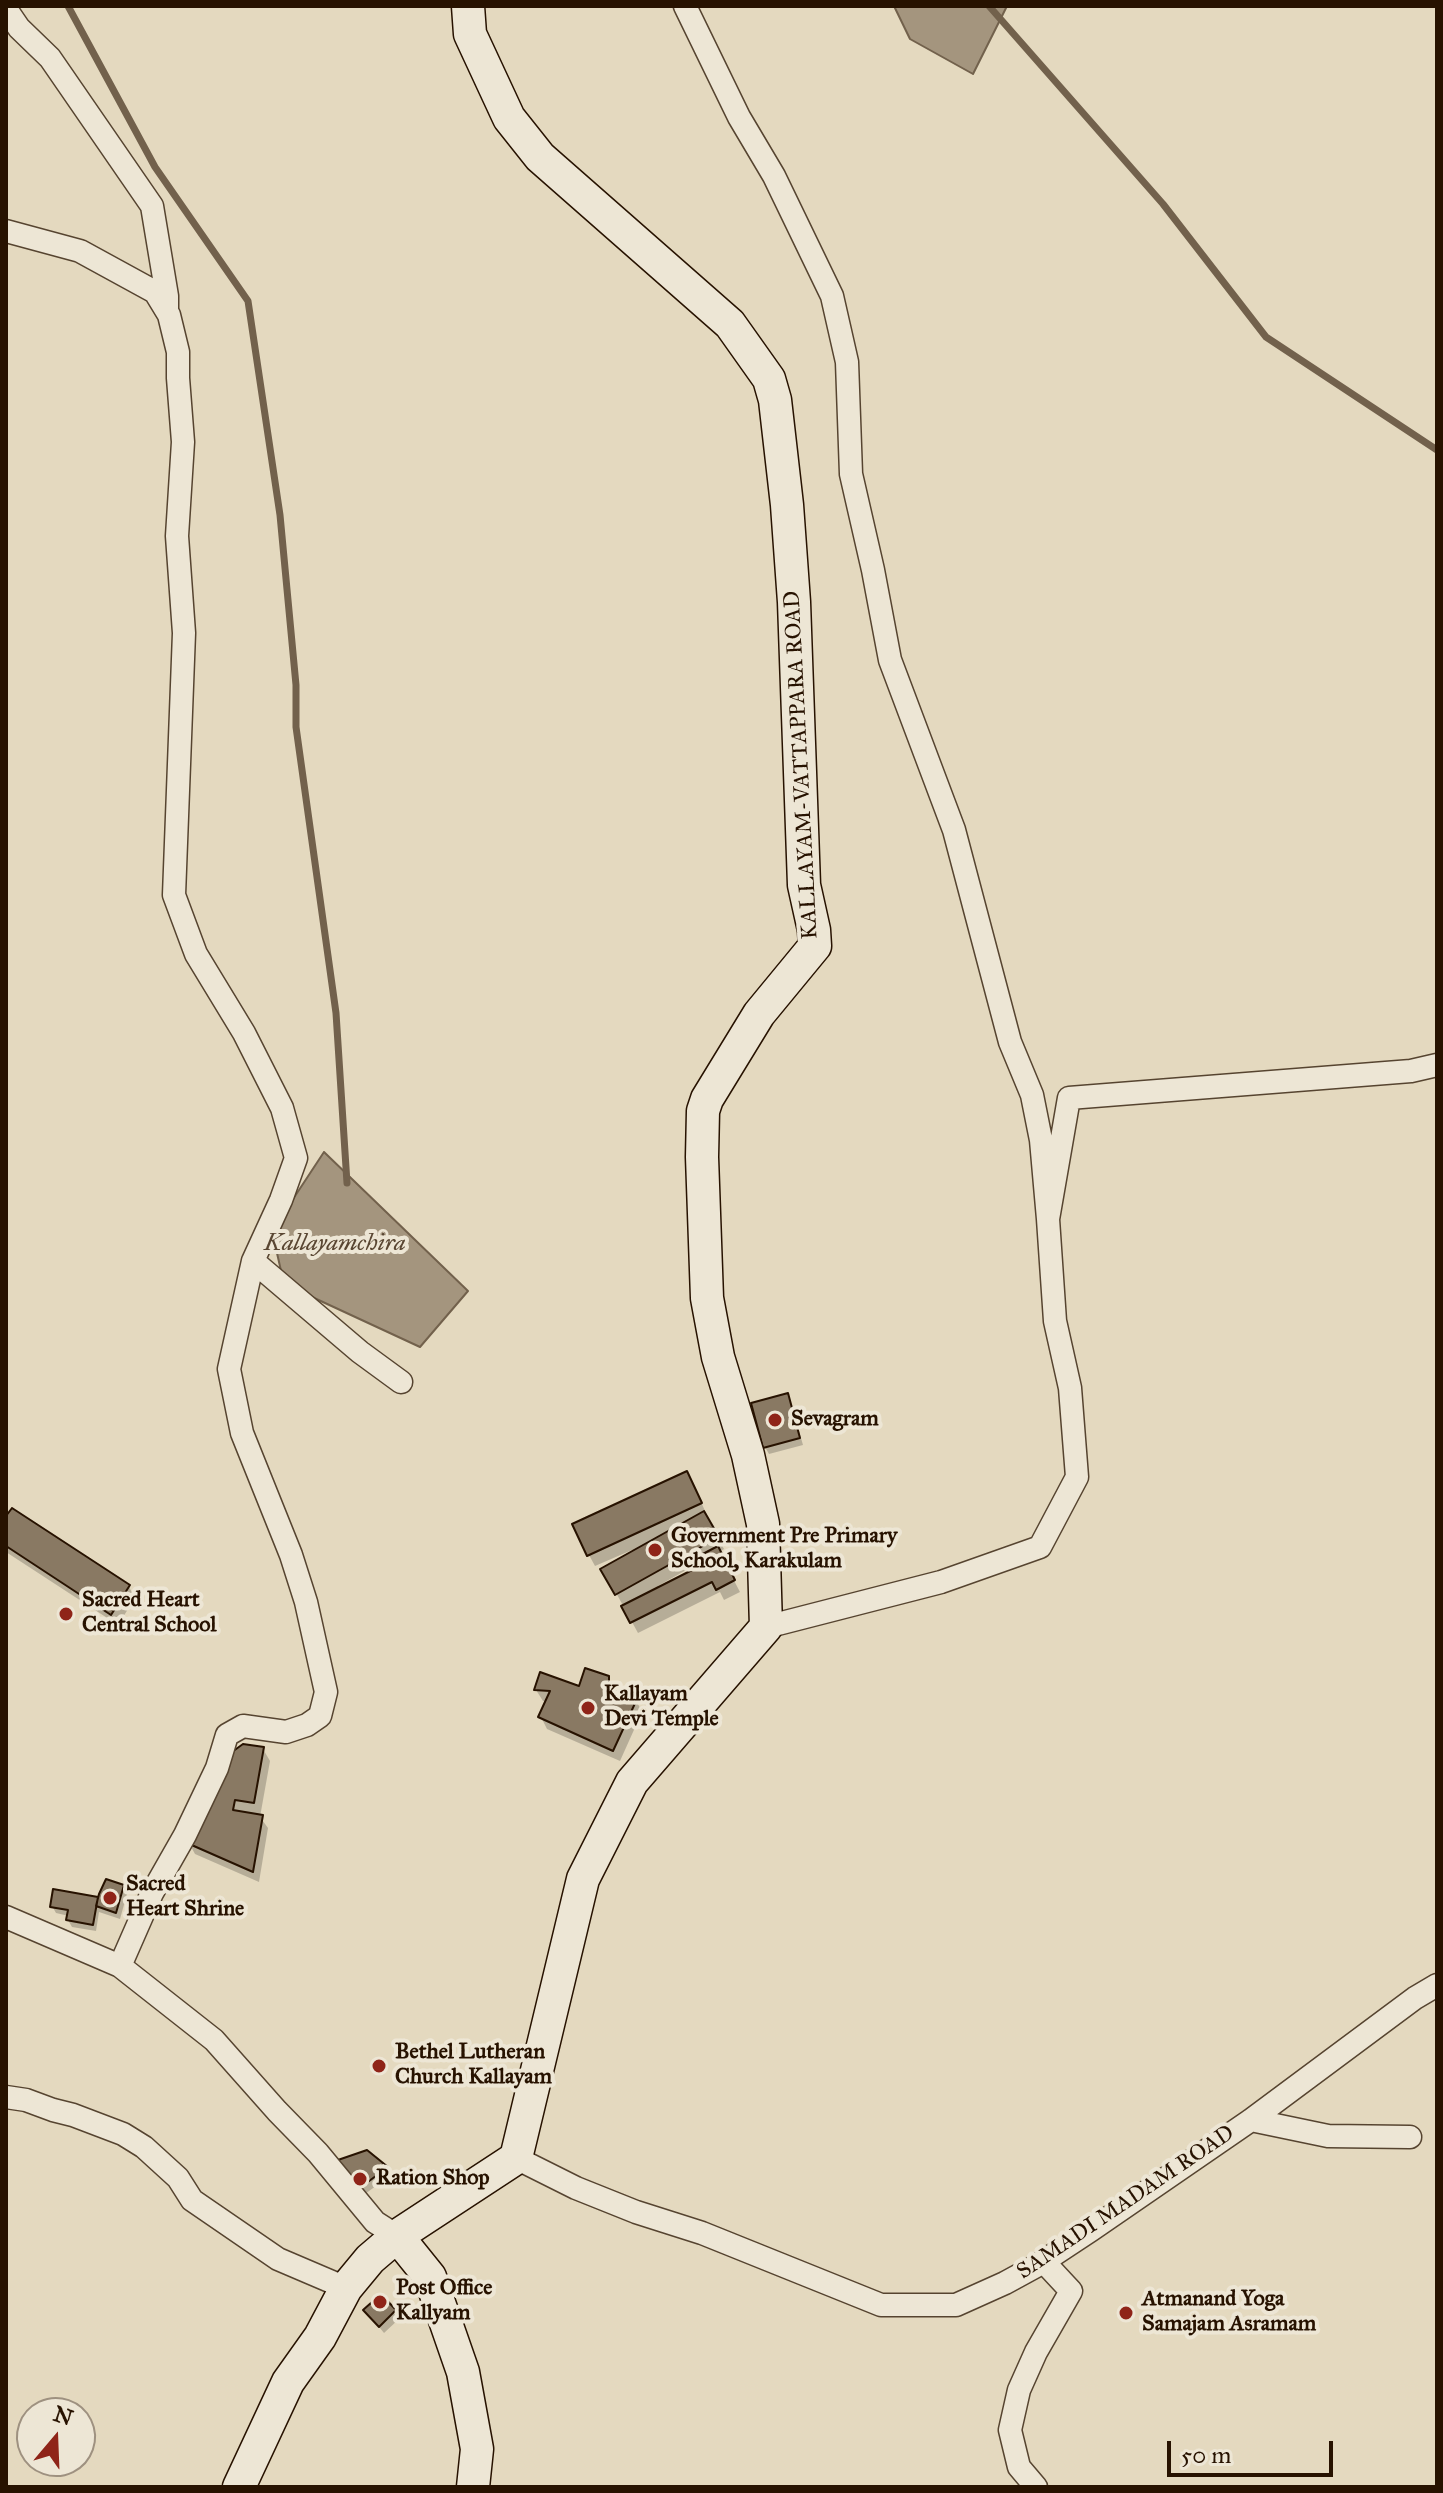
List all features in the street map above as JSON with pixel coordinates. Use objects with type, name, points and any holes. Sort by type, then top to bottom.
[{"type":"street","name":"KALLAYAM-VATTAPPARA ROAD","points":[[468,6],[470,34],[509,118],[540,157],[730,324],[769,379],[775,400],[794,602],[804,885],[815,946],[759,1014],[707,1099],[703,1111],[702,1157],[707,1298],[718,1357],[748,1455],[763,1524],[766,1627]]},
{"type":"street","points":[[239,2487],[288,2382],[320,2337],[346,2288],[370,2259],[397,2236],[516,2158],[583,1879],[632,1782],[766,1627],[941,1582],[1040,1547],[1077,1477],[1070,1388],[1055,1321],[1041,1140],[1032,1095],[1010,1042],[954,830],[890,660],[851,474],[847,362],[832,296],[774,176],[739,117],[685,6]]},
{"type":"street","points":[[6,9],[19,28],[50,58],[152,206],[167,312],[178,352],[183,442],[177,536],[184,633],[174,895],[196,954],[244,1033],[282,1108],[296,1158],[253,1261],[229,1369],[242,1433],[286,1541],[306,1602],[326,1692],[320,1716],[307,1725],[286,1732],[243,1726],[227,1735],[217,1768],[185,1835],[152,1893],[120,1966]]},
{"type":"street","points":[[6,231],[80,251],[155,292],[167,312]]},
{"type":"street","points":[[1048,1219],[1069,1098],[1411,1071],[1437,1065]]},
{"type":"street","points":[[253,1261],[360,1352],[401,1382]]},
{"type":"street","points":[[6,1917],[120,1966],[214,2040],[318,2153],[375,2222],[397,2236],[430,2277],[463,2372],[477,2449],[473,2487]]},
{"type":"street","name":"SAMADI MADAM ROAD","points":[[516,2158],[576,2188],[715,2238],[881,2305],[956,2305],[1044,2262],[1251,2120],[1415,1998],[1437,1985]]},
{"type":"street","points":[[6,2097],[26,2100],[123,2134],[144,2147],[178,2178],[192,2200],[205,2209],[278,2259],[346,2288]]},
{"type":"street","points":[[1251,2120],[1328,2136],[1410,2137]]},
{"type":"street","points":[[1036,2487],[1019,2467],[1010,2430],[1019,2390],[1036,2352],[1071,2291],[1044,2262]]},
{"type":"water","points":[[894,6],[1007,6],[973,74],[910,39]]},
{"type":"water","name":"Kallayamchira","points":[[324,1152],[468,1291],[420,1347],[284,1284],[272,1231]]},
{"type":"building","name":"Sevagram","points":[[788,1393],[800,1438],[763,1448],[751,1403]]},
{"type":"building","points":[[687,1471],[702,1503],[587,1556],[572,1524]]},
{"type":"building","points":[[12,1508],[130,1585],[111,1615],[6,1546],[6,1516]]},
{"type":"building","points":[[704,1511],[719,1537],[615,1595],[600,1569]]},
{"type":"building","points":[[718,1546],[735,1580],[716,1590],[712,1582],[630,1623],[621,1606],[702,1565],[697,1557]]},
{"type":"building","name":"Kallayam Devi Temple","points":[[585,1668],[609,1676],[609,1686],[637,1699],[613,1751],[538,1717],[550,1691],[534,1690],[540,1672],[579,1686]]},
{"type":"building","points":[[243,1744],[264,1747],[254,1803],[235,1800],[233,1810],[263,1815],[253,1872],[187,1843],[225,1757]]},
{"type":"building","name":"Sacred Heart Shrine","points":[[106,1879],[124,1885],[116,1913],[96,1906]]},
{"type":"building","points":[[53,1889],[98,1897],[93,1925],[66,1920],[68,1910],[50,1907]]},
{"type":"building","name":"Ration Shop","points":[[367,2150],[388,2167],[357,2190],[335,2161]]},
{"type":"building","name":"Post Office Kallyam","points":[[381,2294],[396,2310],[379,2327],[363,2310]]},
{"type":"waterway","points":[[68,6],[155,167],[248,301],[280,515],[296,685],[296,727],[336,1013],[347,1183]]},
{"type":"waterway","points":[[989,6],[1163,204],[1266,337],[1437,450]]},
{"type":"place","name":"Sevagram","points":[[775,1420]]},
{"type":"place","name":"Government Pre Primary School, Karakulam","points":[[655,1550]]},
{"type":"place","name":"Sacred Heart Central School","points":[[66,1614]]},
{"type":"place","name":"Kallayam Devi Temple","points":[[588,1708]]},
{"type":"place","name":"Sacred Heart Shrine","points":[[110,1898]]},
{"type":"place","name":"Bethel Lutheran Church Kallayam","points":[[379,2066]]},
{"type":"place","name":"Ration Shop","points":[[360,2179]]},
{"type":"place","name":"Post Office Kallyam","points":[[380,2302]]},
{"type":"place","name":"Atmanand Yoga Samajam Asramam","points":[[1126,2313]]}]
